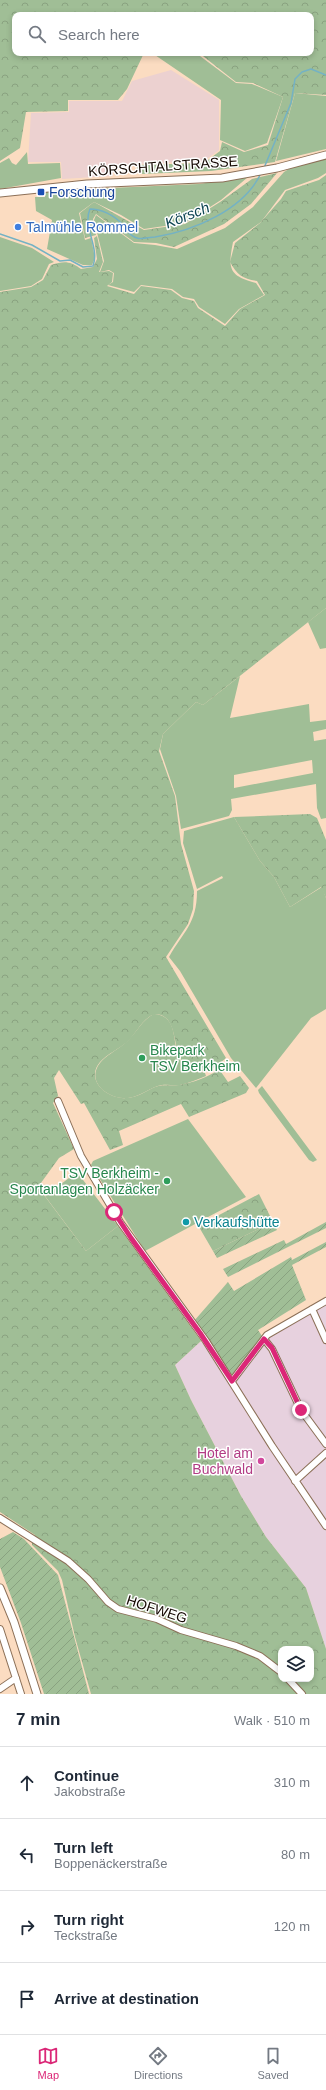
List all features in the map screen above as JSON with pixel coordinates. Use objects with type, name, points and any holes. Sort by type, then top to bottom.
[{"type":"main road","name":"KÖRSCHTALSTRASSE","points":[[0,193],[87,184],[200,180],[252,173],[326,155]]},
{"type":"main road","points":[[0,1588],[14,1622],[37,1694]]},
{"type":"street","points":[[58,1101],[81,1156],[120,1222],[200,1333],[295,1481],[326,1526]]},
{"type":"street","points":[[232,1381],[264,1339],[273,1331],[326,1301]]},
{"type":"street","points":[[312,1308],[326,1340]]},
{"type":"street","points":[[264,1339],[272,1348],[301,1410],[326,1444]]},
{"type":"street","points":[[295,1481],[326,1453]]},
{"type":"street","name":"HOFWEG","points":[[0,1518],[68,1561],[88,1579],[111,1604],[118,1609],[157,1618],[181,1630],[236,1646],[260,1656],[278,1670]]},
{"type":"street","points":[[0,1629],[21,1694]]},
{"type":"street","points":[[0,1689],[16,1678]]},
{"type":"street","points":[[291,1682],[302,1694]]},
{"type":"shaded area","points":[[171,70],[219,100],[219,150],[204,161],[113,165],[113,176],[62,179],[61,162],[28,162],[31,113],[69,112],[69,101],[122,101],[132,81]]},
{"type":"shaded area","points":[[326,1304],[326,1649],[306,1588],[266,1537],[241,1496],[191,1400],[175,1365],[201,1341],[230,1384],[271,1335]]},
{"type":"green space","points":[[0,0],[326,0],[326,95],[295,93],[275,162],[211,171],[143,174],[137,172],[137,165],[204,163],[220,151],[222,142],[244,152],[268,145],[283,97],[253,83],[236,82],[203,56],[314,56],[314,12],[12,12],[12,56],[143,56],[127,89],[118,100],[68,100],[68,111],[26,112],[20,148],[0,161]]},
{"type":"green space","points":[[156,56],[200,56],[236,83],[252,84],[283,97],[267,143],[245,151],[220,140],[221,100]]},
{"type":"green space","points":[[295,93],[326,96],[326,149],[276,161]]},
{"type":"green space","points":[[27,152],[28,164],[60,163],[61,178],[0,189],[0,163],[9,158],[12,163],[16,165]]},
{"type":"green space","points":[[326,158],[326,173],[318,178],[285,190],[261,222],[233,242],[231,258],[232,270],[240,277],[256,283],[264,295],[239,309],[225,324],[199,307],[194,299],[183,297],[172,289],[141,285],[134,292],[108,285],[113,282],[114,273],[109,270],[100,272],[104,261],[94,220],[96,215],[134,243],[177,249],[225,228],[253,207],[284,172],[292,167]]},
{"type":"green space","points":[[277,173],[251,204],[224,224],[174,247],[156,243],[134,242],[96,214],[93,219],[96,235],[85,238],[80,213],[94,202],[144,230],[185,224],[220,202],[252,179]]},
{"type":"green space","points":[[326,175],[326,608],[203,705],[196,702],[163,734],[159,751],[175,796],[181,844],[194,891],[193,909],[188,924],[166,957],[226,1058],[212,1069],[208,1070],[199,1071],[186,1067],[179,1054],[171,1025],[168,1020],[161,1015],[154,1015],[140,1026],[127,1042],[106,1056],[100,1062],[96,1069],[95,1076],[101,1088],[113,1096],[120,1098],[127,1098],[142,1094],[158,1086],[189,1083],[206,1077],[219,1069],[228,1082],[240,1076],[249,1088],[246,1093],[189,1117],[181,1104],[119,1131],[123,1145],[110,1150],[84,1103],[81,1104],[59,1070],[54,1078],[58,1096],[53,1103],[74,1149],[59,1158],[38,1187],[86,1251],[118,1226],[201,1341],[175,1365],[191,1400],[241,1496],[266,1537],[306,1588],[326,1649],[326,1694],[91,1694],[75,1637],[62,1580],[58,1571],[32,1545],[35,1535],[0,1512],[0,292],[31,287],[43,280],[51,265],[63,262],[73,264],[81,269],[93,267],[97,259],[94,238],[97,236],[103,262],[99,272],[109,271],[113,273],[112,282],[107,286],[134,294],[141,286],[171,290],[182,298],[194,301],[198,308],[225,326],[240,309],[265,295],[257,281],[241,276],[230,262],[235,243],[260,223],[286,191],[319,180]]},
{"type":"green space","points":[[248,177],[221,200],[185,223],[144,229],[121,215],[94,202],[79,213],[85,240],[91,238],[95,258],[92,265],[83,265],[47,249],[52,220],[36,211],[35,197],[45,197],[44,191],[199,184]]},
{"type":"green space","points":[[0,237],[32,248],[54,262],[49,264],[42,279],[31,286],[0,291]]},
{"type":"green space","points":[[326,608],[326,648],[320,649],[308,622]]},
{"type":"green space","points":[[240,676],[230,718],[309,704],[310,722],[326,720],[326,729],[313,732],[314,741],[326,739],[326,818],[321,819],[317,808],[316,784],[231,799],[232,810],[229,816],[181,829],[176,796],[160,749],[163,734],[196,702],[203,705]],"holes":[[[312,760],[313,773],[234,788],[234,775]]]},
{"type":"green space","points":[[310,814],[317,818],[326,840],[326,898],[321,887],[290,907],[274,877],[260,861],[234,817]]},
{"type":"green space","points":[[234,817],[260,861],[274,877],[290,907],[322,887],[326,898],[326,1009],[311,1018],[256,1088],[231,1058],[180,971],[169,957],[192,920],[195,912],[197,891],[223,878],[222,876],[197,889],[183,843],[184,831]]},
{"type":"green space","name":"Bikepark TSV Berkheim","points":[[154,1014],[163,1016],[169,1021],[172,1027],[177,1052],[180,1060],[185,1066],[192,1070],[205,1073],[206,1076],[180,1085],[158,1086],[137,1096],[128,1098],[121,1098],[107,1093],[97,1083],[95,1077],[96,1070],[100,1063],[128,1041],[145,1020]]},
{"type":"green space","points":[[262,1086],[317,1160],[313,1162],[309,1160],[259,1093],[258,1090]]},
{"type":"green space","name":"TSV Berkheim - Sportanlagen Holzäcker","points":[[188,1119],[246,1197],[208,1217],[202,1217],[197,1223],[145,1251],[91,1165],[93,1161]]},
{"type":"green space","points":[[77,1172],[118,1226],[86,1251],[45,1196]]},
{"type":"green space","points":[[259,1194],[273,1222],[213,1251],[199,1227]]},
{"type":"green space","points":[[273,1222],[277,1230],[217,1258],[213,1251]]},
{"type":"green space","points":[[326,1222],[326,1228],[228,1277],[223,1269],[284,1240],[286,1244]]},
{"type":"green space","points":[[326,1242],[326,1247],[292,1265],[306,1300],[258,1330],[262,1336],[234,1375],[230,1374],[194,1321],[228,1282],[234,1291],[291,1257],[292,1260]]},
{"type":"green space","points":[[13,1532],[24,1539],[58,1575],[89,1694],[44,1694],[21,1623],[0,1567],[0,1539]]},
{"type":"waterway","name":"Körsch","points":[[264,168],[291,103],[295,79],[302,72],[311,69],[326,75]]},
{"type":"waterway","name":"Körsch","points":[[0,234],[32,245],[60,261],[70,260],[83,267],[93,266],[95,259],[88,223],[90,209],[103,211],[111,215],[119,221],[130,234],[139,239],[170,234],[201,224],[230,208],[243,198],[261,173]]},
{"type":"place","name":"Forschung","points":[[41,192]]},
{"type":"place","name":"Talmühle Rommel","points":[[18,227]]},
{"type":"place","name":"Bikepark TSV Berkheim","points":[[142,1058]]},
{"type":"place","name":"TSV Berkheim - Sportanlagen Holzäcker","points":[[167,1181]]},
{"type":"place","name":"Verkaufshütte","points":[[186,1222]]},
{"type":"place","name":"Hotel am Buchwald","points":[[261,1461]]},
{"type":"route","points":[[114,1212],[131,1238],[200,1333],[232,1381],[264,1339],[272,1348],[293,1396],[301,1410]]}]
